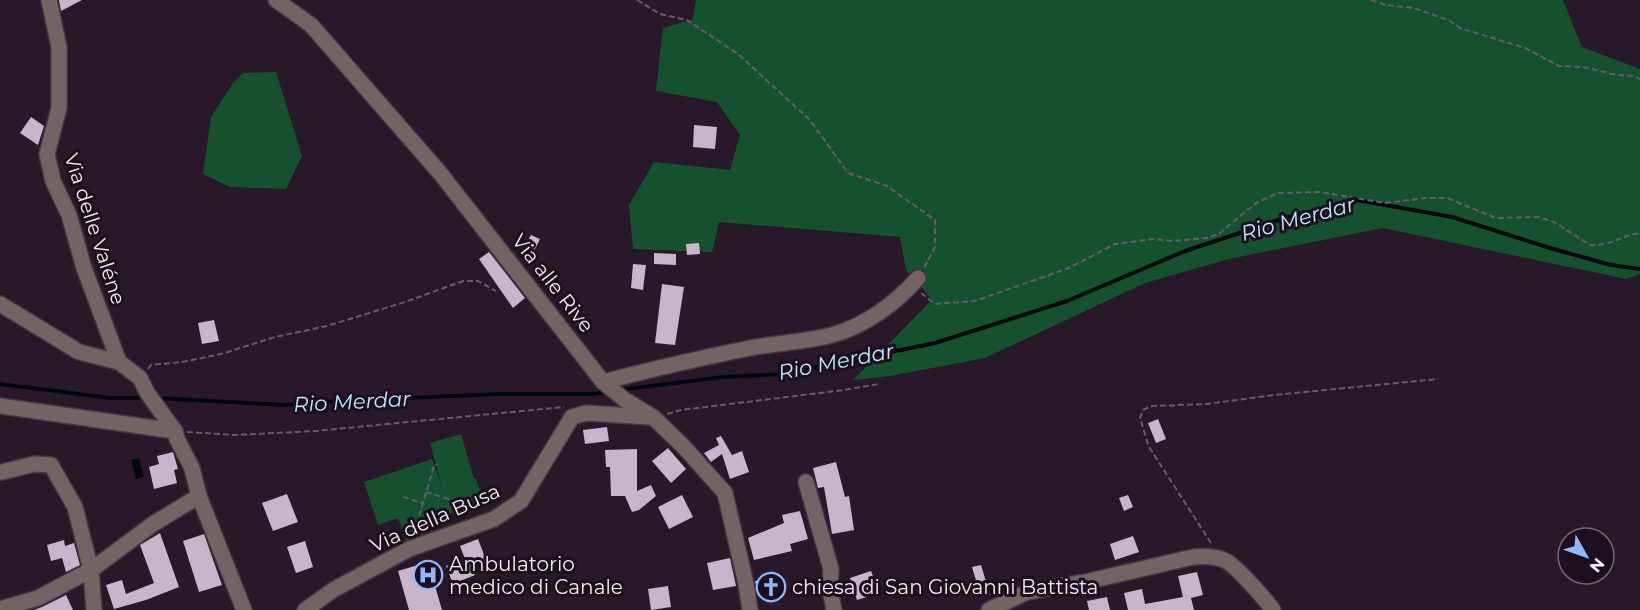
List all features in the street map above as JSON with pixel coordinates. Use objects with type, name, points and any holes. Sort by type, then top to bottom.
[{"type":"street","name":"Via delle Valéne","points":[[49,0],[58,46],[59,108],[47,154],[53,181],[69,215],[88,279],[119,362]]},
{"type":"street","name":"Via alle Rive","points":[[276,0],[310,25],[440,173],[612,389],[653,417],[684,447],[725,493],[750,610]]},
{"type":"street","points":[[612,389],[653,369],[752,348],[832,335],[864,322],[903,296],[915,282]]},
{"type":"street","points":[[0,304],[79,352],[119,362],[140,378],[163,416],[176,430],[177,440],[192,468],[199,496],[244,610]]},
{"type":"street","points":[[0,406],[176,430]]},
{"type":"street","name":"Via della Busa","points":[[305,610],[333,590],[420,544],[494,519],[521,501],[572,417],[586,413],[653,417]]},
{"type":"street","points":[[2,472],[34,464],[51,465],[75,507],[91,570],[94,610]]},
{"type":"street","points":[[806,482],[831,569],[830,590],[834,610]]},
{"type":"street","points":[[0,609],[38,598],[91,570],[153,524],[199,496]]},
{"type":"street","points":[[989,610],[1027,592],[1085,582],[1193,557],[1209,556],[1227,561],[1268,602],[1273,610]]},
{"type":"path","points":[[637,0],[660,14],[687,20],[738,54],[810,120],[848,173],[887,186],[935,220],[935,247],[915,282],[935,304],[975,301],[1069,268],[1115,244],[1153,239],[1173,241],[1208,238],[1220,233],[1256,202],[1278,193],[1320,192],[1385,203],[1447,198],[1496,218],[1539,217],[1554,222],[1595,245],[1606,245],[1640,233]]},
{"type":"path","points":[[1371,0],[1386,5],[1414,8],[1448,20],[1460,28],[1526,48],[1559,66],[1583,67],[1640,79]]},
{"type":"path","points":[[140,378],[152,365],[221,354],[274,337],[327,326],[464,281],[478,281],[496,291]]},
{"type":"path","points":[[1227,561],[1209,542],[1149,447],[1140,418],[1143,410],[1152,406],[1207,404],[1438,379]]},
{"type":"path","points":[[653,417],[681,410],[880,384]]},
{"type":"path","points":[[176,430],[235,435],[269,434],[571,406]]},
{"type":"path","points":[[420,544],[414,532],[434,466],[437,464]]},
{"type":"path","points":[[426,492],[449,500]]},
{"type":"path","points":[[403,497],[422,504]]},
{"type":"green space","points":[[696,0],[1563,0],[1582,47],[1640,69],[1640,274],[1626,279],[1383,228],[1229,259],[1145,283],[985,358],[890,376],[853,380],[932,300],[906,270],[900,237],[719,222],[712,252],[633,249],[629,205],[654,162],[730,170],[740,135],[717,102],[656,91],[663,28],[693,19]]},
{"type":"green space","points":[[276,72],[302,156],[286,189],[230,187],[203,174],[211,117],[233,83],[243,73]]},
{"type":"green space","points":[[461,434],[474,479],[476,479],[484,502],[440,517],[443,525],[425,531],[427,537],[407,543],[398,518],[378,525],[364,482],[432,459],[442,487],[430,443]]},
{"type":"shaded area","points":[[139,458],[144,477],[136,479],[131,460]]},
{"type":"building","points":[[59,0],[82,0],[61,11]]},
{"type":"building","points":[[31,117],[44,126],[38,145],[20,133]]},
{"type":"building","points":[[694,125],[717,127],[715,149],[693,147]]},
{"type":"building","points":[[531,235],[540,239],[533,253],[524,248]]},
{"type":"building","points":[[699,243],[700,254],[687,255],[686,244]]},
{"type":"building","points":[[489,252],[525,298],[513,308],[479,259]]},
{"type":"building","points":[[654,253],[676,254],[676,265],[654,264]]},
{"type":"building","points":[[633,264],[646,265],[643,290],[631,288]]},
{"type":"building","points":[[662,284],[684,287],[675,345],[655,343]]},
{"type":"building","points":[[214,320],[219,341],[202,344],[198,323]]},
{"type":"building","points":[[1158,419],[1166,439],[1156,443],[1148,423]]},
{"type":"building","points":[[607,427],[609,441],[585,444],[583,430]]},
{"type":"building","points":[[721,436],[732,455],[742,451],[749,472],[730,479],[722,454],[711,462],[704,453],[719,445],[716,438]]},
{"type":"building","points":[[668,448],[686,469],[671,483],[652,461]]},
{"type":"building","points":[[637,449],[637,491],[651,485],[656,496],[639,510],[632,512],[625,496],[611,496],[610,467],[606,467],[605,450]]},
{"type":"building","points":[[173,452],[178,469],[174,470],[177,483],[154,489],[149,467],[159,464],[157,456]]},
{"type":"building","points":[[836,462],[845,497],[849,496],[854,530],[832,534],[824,487],[818,488],[813,468]]},
{"type":"building","points":[[287,494],[298,522],[273,531],[262,503]]},
{"type":"building","points":[[682,495],[693,517],[669,529],[658,507]]},
{"type":"building","points":[[1128,495],[1133,507],[1124,511],[1119,498]]},
{"type":"building","points":[[800,511],[808,539],[790,544],[792,551],[754,560],[748,538],[784,523],[782,515]]},
{"type":"building","points":[[160,533],[179,587],[114,609],[106,585],[122,580],[126,594],[154,583],[140,545]]},
{"type":"building","points":[[204,534],[222,585],[199,592],[183,541]]},
{"type":"building","points":[[1133,536],[1139,552],[1115,560],[1110,544]]},
{"type":"building","points":[[478,539],[486,560],[471,566],[475,575],[453,584],[446,566],[465,559],[460,546]]},
{"type":"building","points":[[64,540],[65,546],[74,543],[80,565],[66,572],[62,558],[51,561],[47,545]]},
{"type":"building","points":[[305,541],[313,567],[296,573],[287,547]]},
{"type":"building","points":[[730,558],[736,586],[713,590],[707,563]]},
{"type":"building","points":[[428,562],[442,610],[409,610],[398,571]]},
{"type":"building","points":[[981,565],[990,595],[981,597],[972,567]]},
{"type":"building","points":[[871,571],[879,593],[857,600],[850,578]]},
{"type":"building","points":[[1197,572],[1203,595],[1191,598],[1194,610],[1128,610],[1124,593],[1142,589],[1145,604],[1183,597],[1178,576]]},
{"type":"building","name":"chiesa di San Giovanni Battista","points":[[776,577],[783,579],[785,590],[779,594],[759,597],[755,581]]},
{"type":"building","points":[[668,586],[671,607],[651,610],[648,589]]},
{"type":"building","points":[[66,595],[73,610],[34,610],[42,607]]},
{"type":"building","points":[[1107,597],[1110,610],[1089,610],[1087,601]]},
{"type":"waterway","name":"Rio Merdar","points":[[619,390],[723,377],[784,374],[935,343],[1067,301],[1185,251],[1285,218],[1357,200],[1452,217],[1611,265],[1640,269]]},
{"type":"waterway","name":"Rio Merdar","points":[[0,384],[111,398],[144,398]]},
{"type":"waterway","name":"Rio Merdar","points":[[158,398],[284,405],[500,394],[608,392]]},
{"type":"place","name":"Ambulatorio medico di Canale","points":[[428,575]]},
{"type":"place","name":"chiesa di San Giovanni Battista","points":[[771,587]]}]
